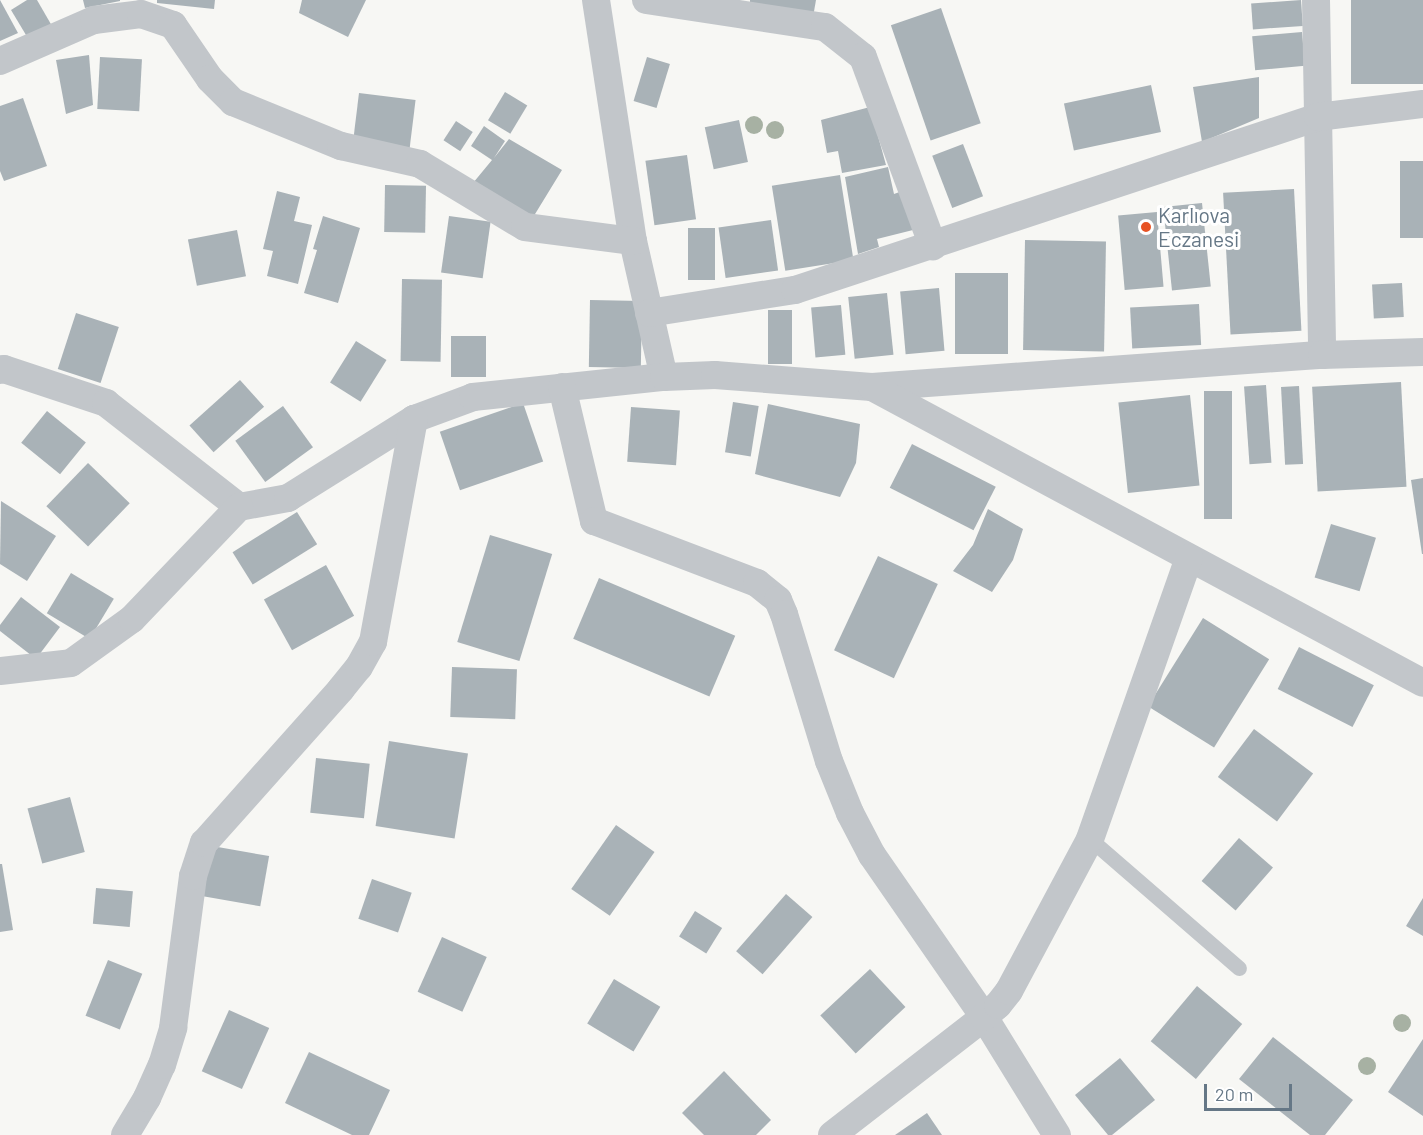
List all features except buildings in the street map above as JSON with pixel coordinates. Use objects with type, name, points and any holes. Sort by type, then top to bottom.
[{"type":"street","points":[[596,0],[633,241],[664,377]]},
{"type":"street","points":[[646,0],[825,27],[863,57],[933,246]]},
{"type":"street","points":[[1316,0],[1322,355]]},
{"type":"street","points":[[0,61],[94,20],[141,14],[174,25],[210,79],[233,102],[341,146],[420,164],[525,227],[633,241]]},
{"type":"street","points":[[649,313],[795,290],[1318,117],[1423,104]]},
{"type":"street","points":[[0,671],[71,663],[132,619],[239,507],[288,498],[414,419],[473,397],[664,377],[715,375],[872,387],[1322,355],[1423,352]]},
{"type":"street","points":[[0,370],[4,369],[106,403],[239,507]]},
{"type":"street","points":[[562,387],[594,521],[757,583],[778,600],[829,761],[850,813],[872,855],[984,1017],[1057,1135]]},
{"type":"street","points":[[872,387],[1189,558],[1419,674]]},
{"type":"street","points":[[125,1135],[157,1076],[173,1028],[193,876],[204,843],[341,689],[359,667],[374,642],[414,419]]},
{"type":"street","points":[[832,1135],[984,1017],[998,1005],[1008,990],[1090,839],[1189,558]]},
{"type":"lane","points":[[1090,839],[1239,968]]},
{"type":"place","name":"Karlıova Eczanesi","points":[[1146,227]]}]
